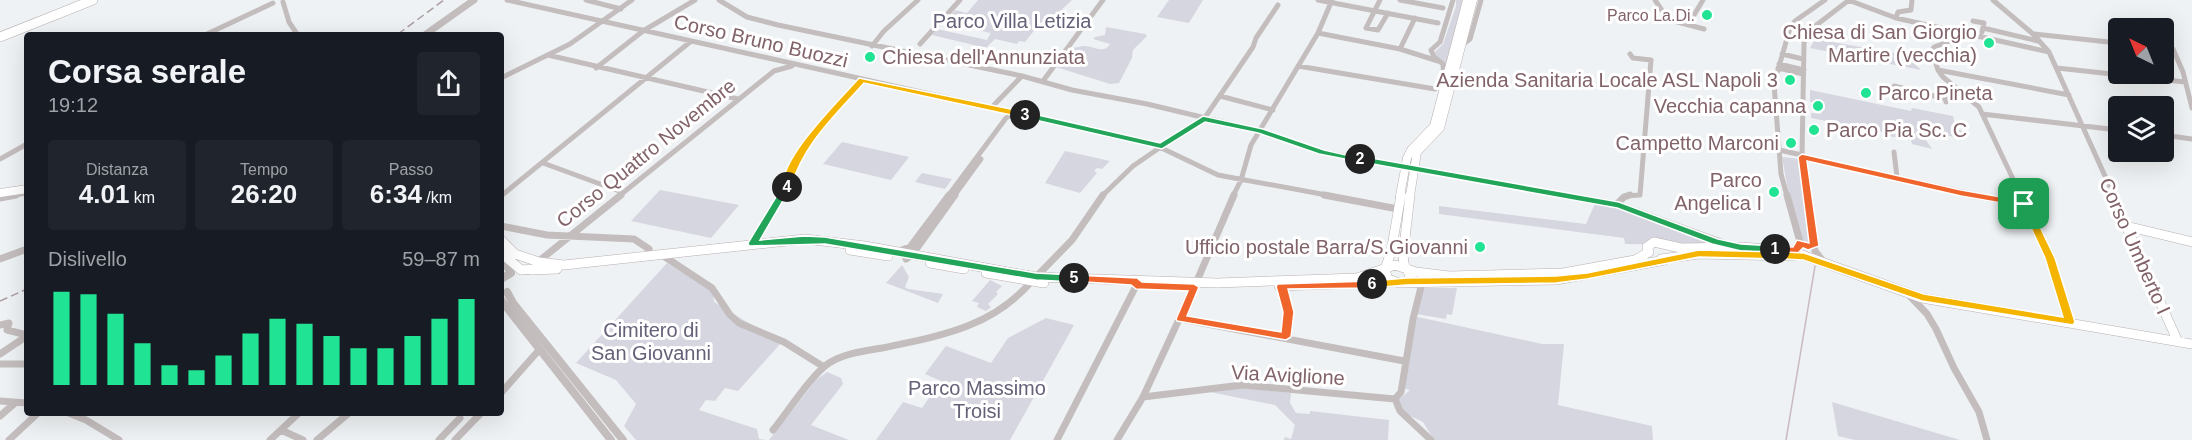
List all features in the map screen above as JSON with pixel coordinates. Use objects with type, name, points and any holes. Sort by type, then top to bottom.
[{"type":"highway","points":[[0,37],[85,0]]},
{"type":"highway","points":[[0,37],[93,0]]},
{"type":"highway","points":[[47,18],[99,0]]},
{"type":"main road","points":[[1406,282],[1411,277],[1406,269],[1403,255],[1409,211],[1411,150],[1434,126],[1467,0]]},
{"type":"main road","points":[[1395,282],[1385,276],[1385,270],[1398,209],[1417,152],[1440,128],[1473,0]]},
{"type":"main road","points":[[0,191],[24,187]]},
{"type":"main road","points":[[1398,209],[1409,211]]},
{"type":"main road","points":[[2126,226],[2192,242]]},
{"type":"main road","name":"Corso Umberto I","points":[[2126,226],[2178,342]]},
{"type":"main road","points":[[504,244],[510,251],[536,260],[564,264],[753,243],[815,240],[909,254],[1034,279],[1137,284],[1282,286],[1556,280],[1699,254],[1804,257]]},
{"type":"main road","points":[[1649,252],[1647,247],[1654,242],[1686,249],[1741,247],[1791,251],[1922,298],[2192,344]]},
{"type":"main road","points":[[504,257],[524,271],[808,244],[909,254]]},
{"type":"main road","points":[[1668,245],[1676,253],[1669,259]]},
{"type":"main road","points":[[1195,285],[1357,278],[1395,265],[1449,276],[1563,273],[1635,260],[1649,252],[1669,259]]},
{"type":"main road","points":[[519,268],[520,263],[536,260]]},
{"type":"main road","points":[[531,270],[537,267],[536,260]]},
{"type":"street","points":[[423,32],[468,0]]},
{"type":"street","points":[[429,32],[474,0]]},
{"type":"street","name":"Corso Bruno Buozzi","points":[[507,0],[1162,146],[1205,171],[1240,180],[1398,209]]},
{"type":"street","points":[[586,0],[621,9]]},
{"type":"street","points":[[504,77],[548,55],[604,22],[632,0]]},
{"type":"street","points":[[596,68],[643,31],[695,0]]},
{"type":"street","points":[[719,0],[747,17],[1022,76],[1072,90],[1147,104],[1260,131],[1322,152],[1616,205],[1699,236],[1741,247]]},
{"type":"street","points":[[872,45],[918,0]]},
{"type":"street","points":[[920,44],[960,0]]},
{"type":"street","points":[[1042,81],[1103,0]]},
{"type":"street","points":[[1318,0],[1438,22]]},
{"type":"street","points":[[1380,0],[1366,28],[1378,30],[1388,13]]},
{"type":"street","points":[[1400,0],[1443,8]]},
{"type":"street","points":[[1410,51],[1431,50],[1440,42],[1453,0]]},
{"type":"street","points":[[1462,45],[1470,39],[1481,0]]},
{"type":"street","points":[[1655,0],[1663,12]]},
{"type":"street","points":[[1688,25],[1703,0]]},
{"type":"street","points":[[1791,251],[1799,249],[1800,242],[1783,184],[1774,84],[1790,28],[1795,21],[1825,0]]},
{"type":"street","points":[[1831,266],[1819,258],[1815,249],[1802,157],[1803,59],[1805,37],[1810,30],[1848,0],[1896,18],[1952,32],[1982,35],[2049,51]]},
{"type":"street","points":[[1866,0],[1872,10]]},
{"type":"street","points":[[1896,18],[1898,12],[1911,10],[1912,0]]},
{"type":"street","points":[[1992,0],[2033,34],[2049,51]]},
{"type":"street","points":[[1117,440],[1143,396],[1181,319],[1210,246],[1240,180],[1251,146],[1318,33],[1331,1]]},
{"type":"street","points":[[212,32],[279,3],[296,32]]},
{"type":"street","points":[[773,430],[824,367],[845,357],[940,334],[979,321],[1008,305],[1072,240],[1104,194],[1133,166],[1203,119],[1253,47],[1256,38],[1278,5]]},
{"type":"street","points":[[1400,49],[1415,18]]},
{"type":"street","points":[[1670,20],[1704,29]]},
{"type":"street","points":[[1973,21],[1984,23],[1982,35]]},
{"type":"street","points":[[1983,28],[2039,41]]},
{"type":"street","points":[[1367,42],[1373,30]]},
{"type":"street","points":[[0,37],[22,31]]},
{"type":"street","points":[[1952,32],[1958,38]]},
{"type":"street","points":[[1318,33],[1410,51],[1438,61]]},
{"type":"street","points":[[2033,34],[2108,42]]},
{"type":"street","points":[[1967,35],[1966,39],[1958,38],[1934,46],[1932,51],[1938,70],[1979,107],[2050,258],[2070,322]]},
{"type":"street","points":[[504,194],[690,42]]},
{"type":"street","points":[[1431,50],[1444,68],[1442,78],[1444,84]]},
{"type":"street","name":"Corso Umberto I","points":[[2049,51],[2084,126],[2126,226]]},
{"type":"street","points":[[2174,52],[2183,72],[2192,108]]},
{"type":"street","points":[[1616,205],[1623,196],[1640,195],[1651,60],[1646,57],[1633,58],[1630,54]]},
{"type":"street","points":[[1782,54],[1803,59]]},
{"type":"street","points":[[548,55],[596,68],[738,99]]},
{"type":"street","points":[[772,59],[777,65],[774,71]]},
{"type":"street","name":"Corso Quattro Novembre","points":[[536,260],[774,71],[785,67],[801,66]]},
{"type":"street","points":[[1298,66],[1435,89]]},
{"type":"street","points":[[1778,66],[1804,72]]},
{"type":"street","points":[[2056,68],[2095,74],[2155,76],[2185,82]]},
{"type":"street","points":[[1938,70],[2069,94]]},
{"type":"street","points":[[2183,72],[2192,74]]},
{"type":"street","points":[[992,107],[1022,76]]},
{"type":"street","points":[[753,243],[784,193],[799,153],[862,80]]},
{"type":"street","points":[[1894,86],[1946,100],[1944,91],[1959,91]]},
{"type":"street","points":[[1220,96],[1273,110]]},
{"type":"street","points":[[909,254],[1014,113]]},
{"type":"street","points":[[1982,114],[2108,129]]},
{"type":"street","points":[[2174,137],[2192,139]]},
{"type":"street","points":[[0,159],[24,146]]},
{"type":"street","points":[[1779,151],[1961,193],[2024,204]]},
{"type":"street","points":[[1894,152],[1897,177]]},
{"type":"street","points":[[543,163],[622,192]]},
{"type":"street","points":[[0,198],[24,194]]},
{"type":"street","points":[[504,227],[541,234],[634,239],[649,249]]},
{"type":"street","points":[[1800,242],[1815,249]]},
{"type":"street","points":[[1804,257],[1815,249]]},
{"type":"street","points":[[0,259],[24,250]]},
{"type":"street","points":[[665,257],[712,288],[730,315],[739,323],[784,342],[824,367]]},
{"type":"street","points":[[504,260],[511,273],[504,289]]},
{"type":"street","points":[[1422,283],[1413,319],[1401,392],[1395,399],[1398,410],[1424,429],[1431,440]]},
{"type":"street","points":[[1057,440],[1137,284]]},
{"type":"street","points":[[1282,286],[1289,312],[1286,337]]},
{"type":"street","points":[[1905,291],[1927,314]]},
{"type":"street","points":[[504,295],[623,440]]},
{"type":"street","points":[[504,296],[539,350],[611,440]]},
{"type":"street","points":[[1922,298],[1927,314],[1979,412],[1987,440]]},
{"type":"street","points":[[1181,319],[1404,361]]},
{"type":"street","points":[[0,325],[9,323],[7,330],[24,335]]},
{"type":"street","points":[[0,354],[24,338]]},
{"type":"street","points":[[504,390],[539,350]]},
{"type":"street","points":[[0,364],[24,364]]},
{"type":"street","name":"Via Aviglione","points":[[1143,396],[1166,396],[1242,385],[1395,399]]},
{"type":"street","points":[[0,401],[24,404]]},
{"type":"street","points":[[0,416],[15,403]]},
{"type":"street","points":[[9,440],[35,416]]},
{"type":"street","points":[[76,416],[119,440]]},
{"type":"street","points":[[270,440],[296,416]]},
{"type":"street","points":[[316,440],[346,416]]},
{"type":"street","points":[[455,440],[478,416]]},
{"type":"street","points":[[442,439],[460,418]]},
{"type":"street","points":[[281,430],[303,440]]},
{"type":"green space","name":"Parco Villa Letizia","points":[[978,0],[1072,0],[1048,23],[1041,22],[1025,42],[1019,41],[1017,44],[995,39],[986,48],[932,35],[937,29],[987,40],[991,33],[943,23],[955,10],[967,13]]},
{"type":"green space","points":[[1169,0],[1203,0],[1189,23],[1157,17]]},
{"type":"green space","points":[[1456,0],[1463,0],[1447,67],[1436,57],[1435,52],[1443,44]]},
{"type":"green space","points":[[1106,27],[1147,36],[1133,50],[1132,58],[1119,83],[1110,84],[1056,67],[1069,49],[1084,46],[1102,49],[1108,47],[1110,44],[1093,39],[1105,35]]},
{"type":"green space","points":[[1815,39],[1918,57],[1919,60],[1910,59],[1921,70],[1810,48]]},
{"type":"green space","points":[[1810,90],[1911,111],[1912,108],[1953,116],[1956,129],[1962,131],[1964,139],[1930,132],[1929,123],[1917,121],[1920,131],[1932,149],[1912,144],[1911,140],[1888,136],[1887,133],[1811,118],[1811,113],[1820,114],[1825,109],[1824,105],[1810,102]]},
{"type":"green space","points":[[842,142],[909,157],[891,180],[823,164]]},
{"type":"green space","points":[[1065,151],[1110,161],[1102,169],[1097,168],[1094,171],[1097,173],[1080,193],[1045,183]]},
{"type":"green space","points":[[1782,157],[1800,159],[1813,244],[1802,242],[1788,191]]},
{"type":"green space","points":[[922,173],[952,179],[945,189],[915,182]]},
{"type":"green space","points":[[660,190],[739,205],[711,238],[631,221]]},
{"type":"green space","points":[[1596,201],[1633,210],[1716,242],[1708,245],[1625,244],[1624,238],[1439,214],[1439,206],[1586,224]]},
{"type":"green space","name":"Cimitero di San Giovanni","points":[[667,263],[713,292],[714,302],[781,343],[738,391],[725,388],[715,401],[706,400],[699,410],[757,429],[759,439],[766,440],[636,440],[624,426],[636,404],[616,380],[576,363]]},
{"type":"green space","points":[[902,265],[909,277],[905,287],[943,294],[938,303],[886,283]]},
{"type":"green space","points":[[990,280],[1002,286],[988,304],[991,307],[986,311],[977,307],[979,303],[972,301]]},
{"type":"green space","points":[[1423,288],[1457,288],[1452,315],[1447,314],[1446,319],[1416,314]]},
{"type":"green space","name":"Parco Massimo Troisi","points":[[1046,318],[1074,325],[1010,440],[876,440],[903,402],[922,408],[941,381],[925,374],[946,346],[991,363],[1008,338]]},
{"type":"green space","points":[[1415,318],[1542,344],[1564,344],[1558,405],[1652,426],[1653,440],[1434,440],[1423,422],[1404,413],[1397,401],[1410,390],[1403,388]]},
{"type":"green space","points":[[827,372],[841,378],[843,384],[811,425],[849,440],[769,440],[816,380]]},
{"type":"green space","points":[[1235,387],[1291,393],[1290,403],[1296,413],[1310,414],[1310,411],[1389,420],[1388,440],[1284,440],[1285,437],[1291,439],[1295,425],[1275,405],[1205,391]]},
{"type":"green space","points":[[1832,402],[1960,440],[1855,440],[1838,436]]},
{"type":"waterway","points":[[1786,440],[1815,266]]},
{"type":"railway","points":[[401,32],[444,0]]},
{"type":"railway","points":[[0,301],[24,290]]},
{"type":"place","name":"Parco La.Di.","points":[[1707,15]]},
{"type":"place","name":"Chiesa di San Giorgio Martire (vecchia)","points":[[1989,43]]},
{"type":"place","name":"Chiesa dell'Annunziata","points":[[870,57]]},
{"type":"place","name":"Azienda Sanitaria Locale ASL Napoli 3","points":[[1790,80]]},
{"type":"place","name":"Parco Pineta","points":[[1866,93]]},
{"type":"place","name":"Vecchia capanna","points":[[1818,106]]},
{"type":"place","name":"Parco Pia Sc. C","points":[[1814,130]]},
{"type":"place","name":"Campetto Marconi","points":[[1791,143]]},
{"type":"place","name":"Parco Angelica I","points":[[1774,192]]},
{"type":"place","name":"Ufficio postale Barra/S.Giovanni","points":[[1480,247]]},
{"type":"route","points":[[862,80],[1162,146],[1167,145],[1203,119],[1260,131],[1329,154],[1619,205],[1716,242],[1741,247],[1791,251],[1799,249],[1800,242],[1808,247],[1814,246],[1802,157],[1961,193],[2024,204],[2028,208],[2050,258],[2070,322],[1922,298],[1804,257],[1699,254],[1556,280],[1282,286],[1289,312],[1286,337],[1181,319],[1194,287],[1136,286],[1137,281],[1036,277],[825,240],[804,239],[753,243],[784,193],[799,153],[862,80]]}]
